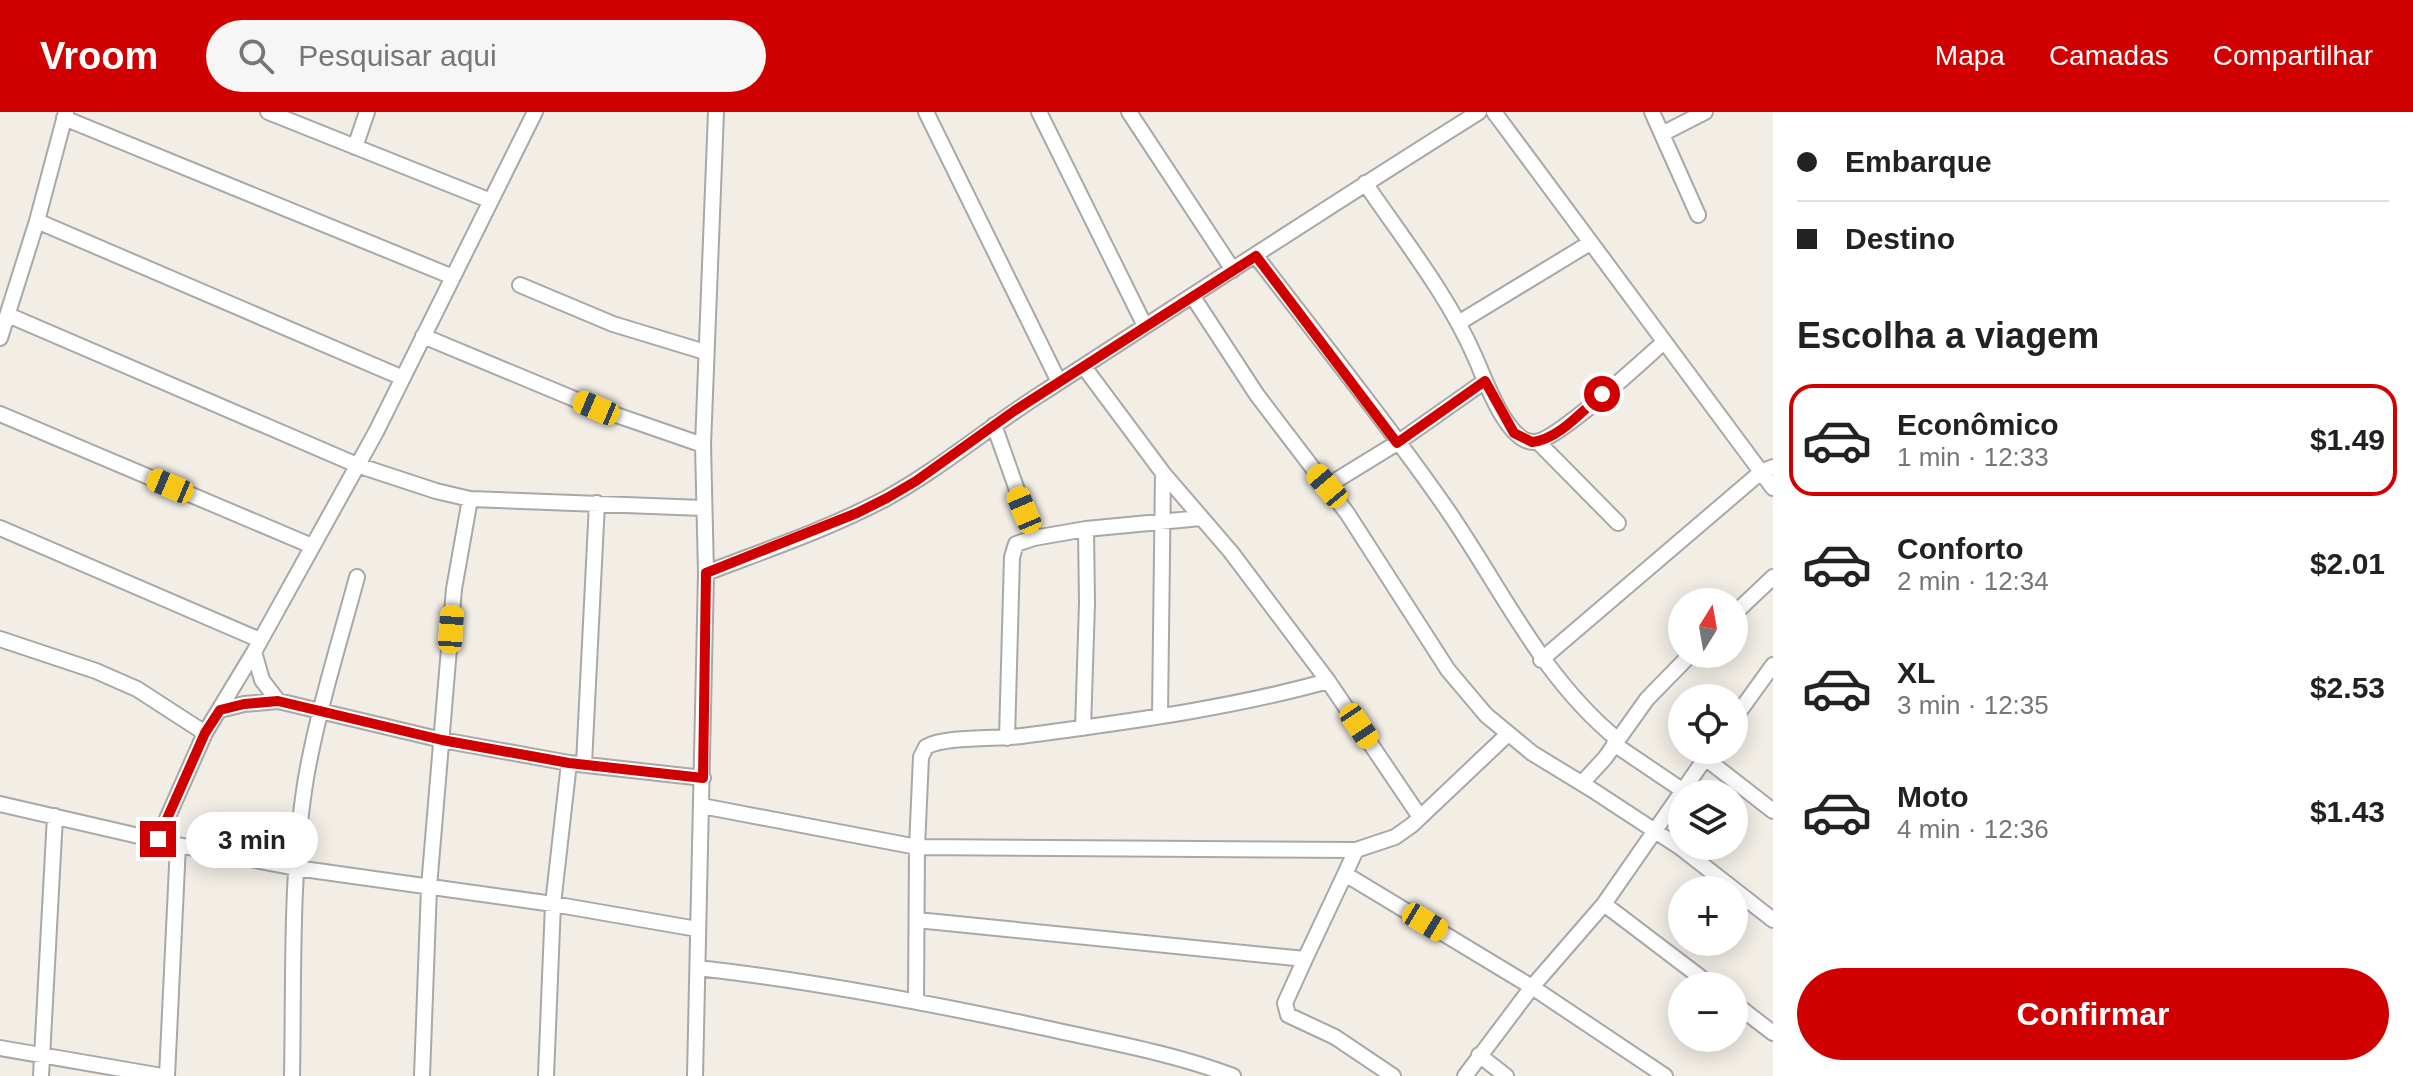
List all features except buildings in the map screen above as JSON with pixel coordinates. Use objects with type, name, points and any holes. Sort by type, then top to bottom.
[{"type":"street","points":[[268,112],[491,201]]},
{"type":"street","points":[[355,147],[367,112]]},
{"type":"street","points":[[158,839],[205,733],[357,465],[535,112]]},
{"type":"street","points":[[698,1076],[697,929],[706,573],[703,445],[716,112]]},
{"type":"street","points":[[926,112],[1059,382]]},
{"type":"street","points":[[1039,112],[1145,326]]},
{"type":"street","points":[[1129,112],[1233,270]]},
{"type":"street","points":[[706,573],[857,513],[916,481],[1059,382],[1479,112]]},
{"type":"street","points":[[1494,112],[1664,342],[1767,469],[1773,488]]},
{"type":"street","points":[[1652,112],[1698,215]]},
{"type":"street","points":[[1662,134],[1705,112]]},
{"type":"street","points":[[0,338],[37,221],[65,115],[453,277]]},
{"type":"street","points":[[1365,183],[1460,322],[1485,381],[1514,433],[1525,441],[1538,442],[1561,429],[1664,342]]},
{"type":"street","points":[[37,221],[403,378]]},
{"type":"street","points":[[1460,322],[1590,243]]},
{"type":"street","points":[[1256,256],[1446,508],[1541,660],[1615,742],[1668,780]]},
{"type":"street","points":[[520,285],[605,321],[705,352]]},
{"type":"street","points":[[1193,297],[1257,395],[1327,486],[1448,670],[1486,715],[1532,753],[1582,783],[1718,876],[1773,920]]},
{"type":"street","points":[[8,315],[357,465],[436,491],[470,499],[703,508]]},
{"type":"street","points":[[423,336],[596,408],[703,445]]},
{"type":"street","points":[[1084,367],[1163,473],[1231,552],[1328,681],[1420,817]]},
{"type":"street","points":[[1327,486],[1397,443],[1485,381]]},
{"type":"street","points":[[0,414],[312,546]]},
{"type":"street","points":[[994,425],[1034,538]]},
{"type":"street","points":[[1538,442],[1618,523]]},
{"type":"street","points":[[1541,660],[1767,469]]},
{"type":"street","points":[[1160,715],[1163,473]]},
{"type":"street","points":[[422,1076],[429,887],[456,565],[470,499]]},
{"type":"street","points":[[546,1076],[553,904],[576,764],[597,503]]},
{"type":"street","points":[[1007,738],[1012,552],[1016,544],[1086,529],[1201,518]]},
{"type":"street","points":[[0,528],[257,646]]},
{"type":"street","points":[[1083,728],[1086,529]]},
{"type":"street","points":[[292,1076],[296,868],[306,778],[320,713],[357,577]]},
{"type":"street","points":[[1748,601],[1773,577]]},
{"type":"street","points":[[0,639],[96,671],[137,689],[205,733]]},
{"type":"street","points":[[257,646],[262,680],[278,701]]},
{"type":"street","points":[[1748,700],[1773,665]]},
{"type":"street","points":[[1582,783],[1647,699],[1677,668]]},
{"type":"street","points":[[916,1001],[917,847],[921,757],[926,747],[940,742],[1007,738],[1083,728],[1252,700],[1328,681]]},
{"type":"street","points":[[220,710],[278,701],[442,740],[576,764],[703,778]]},
{"type":"street","points":[[702,806],[917,847],[1356,850],[1395,837],[1508,734]]},
{"type":"street","points":[[1719,764],[1773,811]]},
{"type":"street","points":[[0,804],[178,845],[296,868],[553,904],[697,929]]},
{"type":"street","points":[[1465,1076],[1532,987],[1604,904],[1668,809]]},
{"type":"street","points":[[41,1076],[55,816]]},
{"type":"street","points":[[0,1048],[165,1076],[178,845]]},
{"type":"street","points":[[1356,850],[1285,1003],[1288,1015],[1335,1037],[1393,1076]]},
{"type":"street","points":[[1345,874],[1532,987],[1656,1073]]},
{"type":"street","points":[[1604,904],[1694,972]]},
{"type":"street","points":[[917,920],[1305,959]]},
{"type":"street","points":[[698,968],[916,1001],[1135,1046],[1233,1076]]},
{"type":"street","points":[[1748,1014],[1773,1033]]},
{"type":"street","points":[[1479,1055],[1506,1076]]},
{"type":"route","points":[[158,839],[205,733],[220,710],[244,704],[278,701],[442,740],[569,763],[703,778],[706,573],[887,498],[1014,411],[1256,256],[1397,443],[1485,381],[1514,433],[1532,442],[1545,440],[1602,394]]}]
